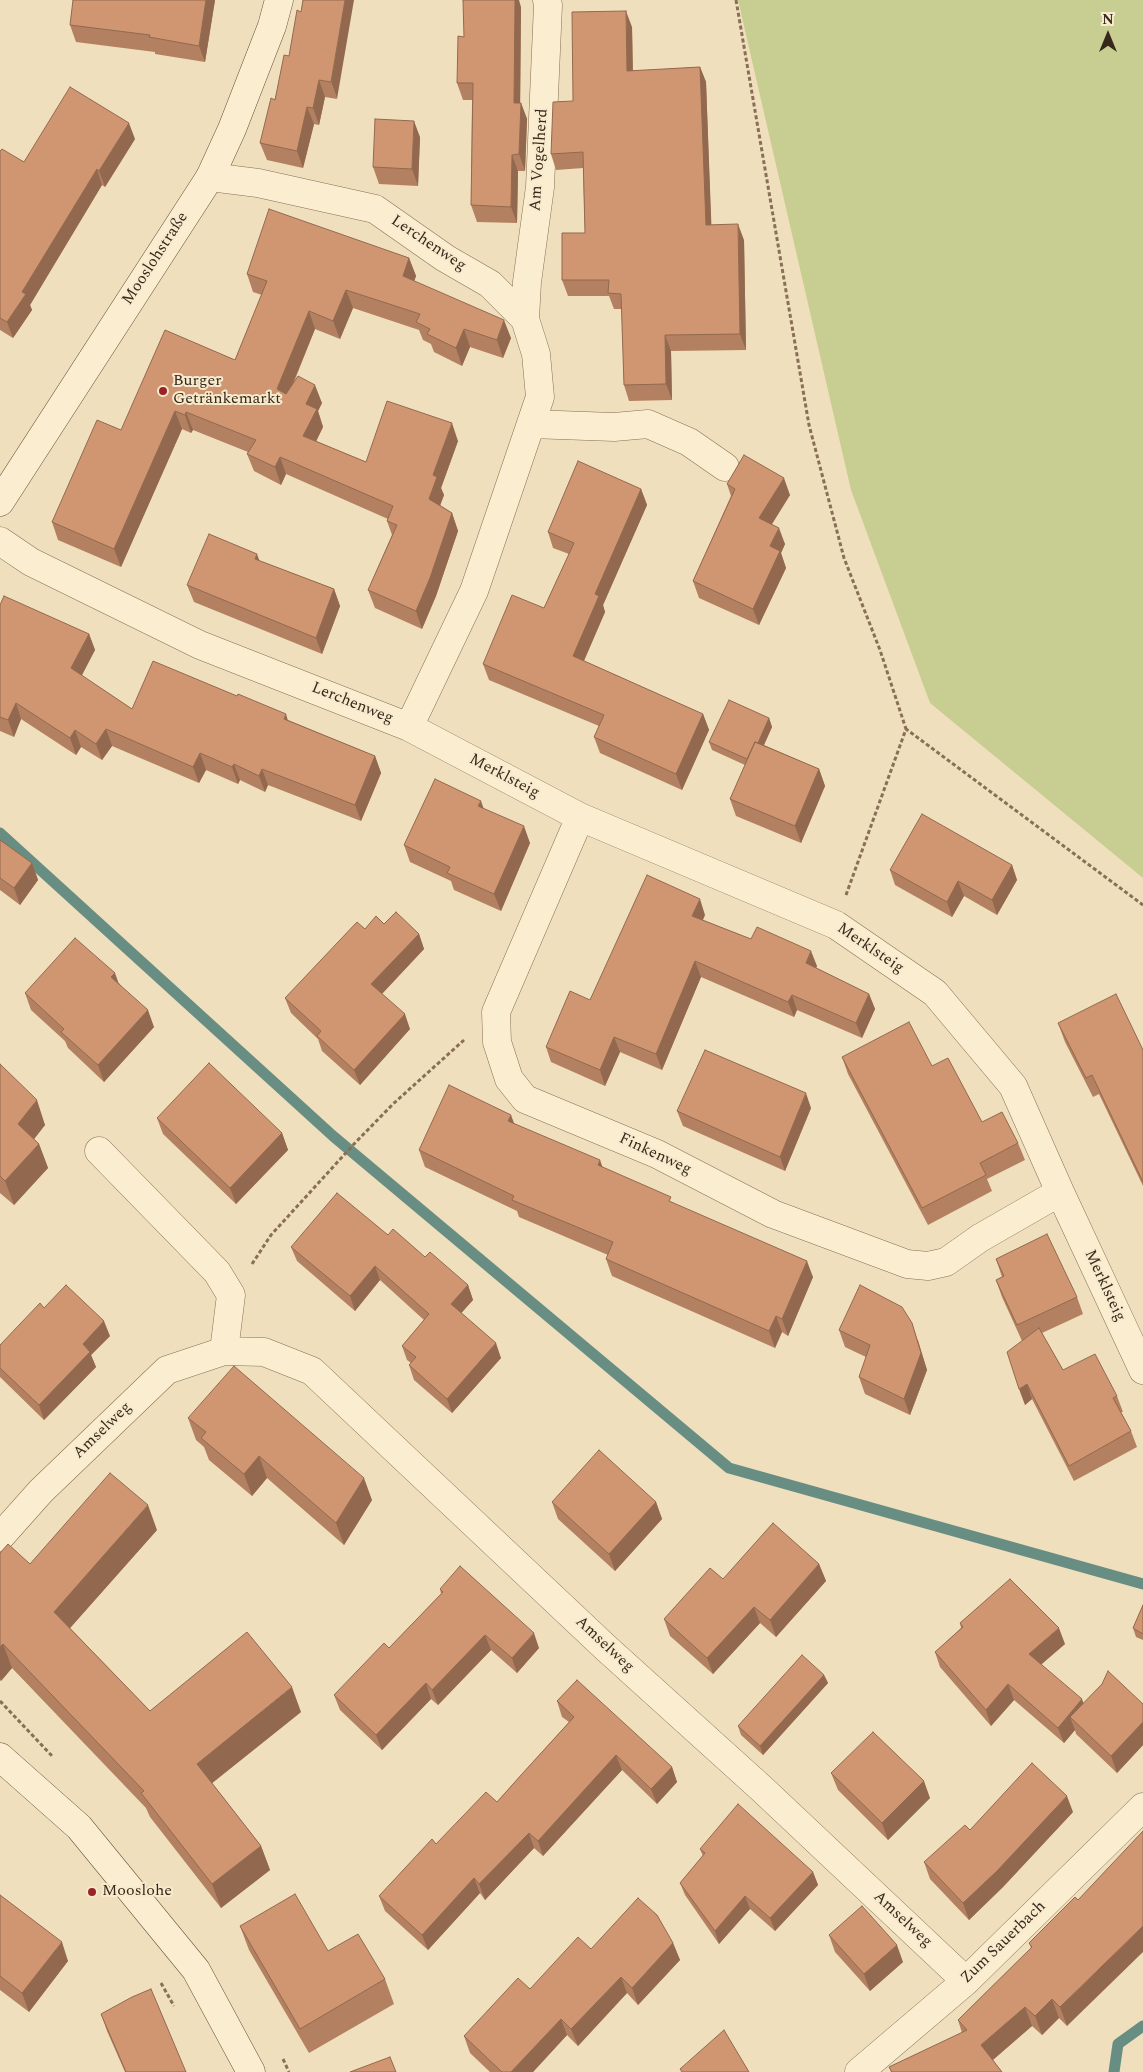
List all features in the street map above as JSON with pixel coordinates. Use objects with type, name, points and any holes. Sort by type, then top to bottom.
[{"type":"street","name":"Mooslohstraße","points":[[0,502],[210,177],[232,129],[272,26],[279,0]]},
{"type":"street","name":"Am Vogelherd","points":[[525,319],[527,282],[540,188],[548,5],[546,0]]},
{"type":"street","name":"Lerchenweg","points":[[0,541],[31,562],[200,645],[409,728],[474,591],[540,396],[536,354],[525,319],[490,284],[445,258],[375,209],[258,183],[210,177]]},
{"type":"street","points":[[531,424],[614,427],[648,424],[689,442],[725,467]]},
{"type":"street","name":"Merklsteig","points":[[409,728],[580,816],[836,925],[935,993],[1013,1086],[1143,1370]]},
{"type":"street","name":"Finkenweg","points":[[580,816],[496,1012],[497,1042],[506,1070],[509,1079],[525,1099],[657,1154],[773,1214],[907,1264],[928,1266],[946,1262],[980,1238],[1060,1192]]},
{"type":"street","points":[[99,1151],[217,1272],[231,1295],[224,1351]]},
{"type":"street","name":"Amselweg","points":[[0,1537],[41,1491],[167,1370],[224,1351],[264,1352],[312,1371],[606,1648],[761,1788],[966,1981]]},
{"type":"street","points":[[0,1757],[79,1827],[196,1970],[251,2072]]},
{"type":"street","name":"Zum Sauerbach","points":[[859,2072],[966,1981],[1143,1807]]},
{"type":"path","points":[[736,0],[809,425],[844,558],[880,650],[906,729],[1143,905]]},
{"type":"path","points":[[836,925],[906,729]]},
{"type":"path","points":[[231,1295],[271,1235],[354,1144],[393,1104],[496,1012]]},
{"type":"path","points":[[160,1981],[180,2014]]},
{"type":"green space","points":[[738,0],[1143,0],[1143,878],[930,703],[851,490]]},
{"type":"building","points":[[73,0],[206,0],[199,46],[149,37],[150,35],[70,25]]},
{"type":"building","points":[[303,0],[345,0],[331,82],[319,80],[313,108],[307,107],[297,151],[260,143],[271,98],[275,100],[284,55],[289,56],[297,10],[301,12]]},
{"type":"building","points":[[463,0],[515,0],[514,103],[521,103],[519,154],[512,155],[511,207],[471,205],[473,83],[457,83],[458,36],[464,37]]},
{"type":"building","points":[[626,11],[627,71],[700,67],[706,225],[738,224],[740,334],[665,335],[666,384],[624,385],[621,294],[608,293],[609,280],[562,280],[562,233],[585,233],[583,152],[551,154],[553,102],[573,101],[572,12]]},
{"type":"building","points":[[70,87],[129,123],[99,171],[97,169],[22,292],[26,294],[7,322],[0,318],[0,151],[2,149],[24,162]]},
{"type":"building","points":[[375,119],[414,121],[412,169],[373,167]]},
{"type":"building","points":[[269,209],[409,258],[403,276],[504,320],[497,340],[464,329],[456,348],[427,334],[430,329],[416,322],[420,314],[346,290],[333,321],[309,311],[277,389],[286,394],[298,376],[315,385],[306,404],[317,409],[303,436],[366,462],[387,401],[452,423],[433,475],[437,477],[429,499],[452,513],[430,578],[416,611],[368,590],[397,525],[387,521],[393,506],[280,457],[275,467],[247,454],[256,440],[186,412],[185,415],[175,411],[114,549],[52,522],[97,420],[121,430],[165,330],[235,360],[267,281],[247,274]]},
{"type":"building","points":[[744,455],[784,478],[759,518],[779,528],[770,546],[780,551],[753,609],[693,581],[735,489],[727,484]]},
{"type":"building","points":[[578,461],[641,489],[595,594],[599,596],[573,656],[703,714],[676,774],[594,737],[604,715],[483,664],[512,595],[544,608],[574,543],[548,532]]},
{"type":"building","points":[[209,534],[257,554],[255,559],[334,589],[316,638],[187,585]]},
{"type":"building","points":[[4,596],[89,634],[71,668],[132,709],[153,661],[286,714],[284,719],[375,756],[355,805],[262,769],[259,776],[234,764],[232,767],[200,753],[193,767],[106,729],[96,744],[75,730],[70,738],[16,703],[8,720],[0,717],[0,605]]},
{"type":"building","points":[[729,700],[769,718],[758,743],[755,742],[747,759],[709,742]]},
{"type":"building","points":[[755,742],[819,769],[795,826],[730,799]]},
{"type":"building","points":[[435,779],[481,801],[478,806],[524,826],[494,894],[447,873],[450,867],[404,845]]},
{"type":"building","points":[[922,814],[1012,865],[992,900],[958,881],[947,902],[890,870]]},
{"type":"building","points":[[0,840],[32,863],[14,888],[0,878]]},
{"type":"building","points":[[647,875],[700,899],[692,916],[751,939],[757,927],[811,951],[806,963],[869,994],[856,1023],[792,995],[788,1002],[695,961],[656,1054],[614,1037],[600,1070],[546,1047],[570,991],[590,1000]]},
{"type":"building","points":[[396,912],[419,934],[371,984],[405,1014],[354,1070],[317,1036],[321,1031],[285,998],[357,922],[365,929],[376,916],[384,924]]},
{"type":"building","points":[[75,938],[115,973],[111,977],[148,1010],[98,1065],[61,1032],[64,1029],[25,993]]},
{"type":"building","points":[[1116,994],[1143,1050],[1143,1182],[1092,1075],[1086,1078],[1058,1023]]},
{"type":"building","points":[[909,1022],[932,1066],[948,1058],[982,1122],[1002,1112],[1018,1143],[980,1163],[986,1175],[922,1208],[842,1057]]},
{"type":"building","points":[[705,1050],[806,1093],[780,1157],[677,1111]]},
{"type":"building","points":[[209,1063],[282,1133],[230,1188],[157,1118]]},
{"type":"building","points":[[0,1064],[37,1100],[18,1124],[39,1144],[5,1181],[0,1176]]},
{"type":"building","points":[[449,1085],[511,1115],[508,1121],[600,1160],[598,1165],[671,1197],[669,1201],[807,1261],[782,1319],[776,1316],[769,1331],[606,1259],[613,1242],[512,1200],[514,1196],[419,1150]]},
{"type":"building","points":[[337,1193],[388,1235],[393,1229],[425,1257],[430,1252],[468,1285],[451,1304],[496,1343],[447,1399],[409,1365],[416,1357],[402,1346],[429,1314],[375,1266],[350,1296],[291,1247]]},
{"type":"building","points":[[1047,1234],[1077,1297],[1017,1325],[996,1280],[1004,1276],[996,1259]]},
{"type":"building","points":[[66,1285],[104,1321],[83,1344],[90,1352],[39,1405],[0,1368],[0,1345],[40,1303],[44,1308]]},
{"type":"building","points":[[860,1285],[902,1307],[912,1323],[921,1353],[904,1399],[859,1377],[870,1345],[839,1330]]},
{"type":"building","points":[[1039,1328],[1063,1370],[1095,1354],[1117,1396],[1113,1398],[1131,1431],[1069,1466],[1027,1384],[1019,1389],[1007,1352]]},
{"type":"building","points":[[234,1366],[364,1478],[336,1523],[259,1456],[244,1474],[201,1438],[206,1432],[188,1418]]},
{"type":"building","points":[[599,1450],[656,1502],[609,1554],[552,1502]]},
{"type":"building","points":[[110,1473],[148,1505],[54,1612],[150,1711],[247,1632],[292,1687],[197,1764],[261,1846],[212,1884],[141,1793],[144,1791],[3,1644],[0,1647],[0,1553],[8,1544],[30,1564]]},
{"type":"building","points":[[773,1523],[819,1564],[770,1620],[754,1607],[707,1658],[664,1619],[710,1568],[723,1579]]},
{"type":"building","points":[[460,1566],[534,1633],[512,1658],[485,1635],[432,1690],[426,1683],[376,1735],[334,1695],[384,1643],[389,1648],[443,1592],[440,1589]]},
{"type":"building","points":[[1010,1579],[1059,1628],[1029,1654],[1082,1699],[1058,1728],[1008,1684],[986,1710],[935,1652],[963,1627],[960,1623]]},
{"type":"building","points":[[1143,1605],[1143,1634],[1133,1628]]},
{"type":"building","points":[[802,1655],[824,1675],[760,1746],[738,1726]]},
{"type":"building","points":[[1108,1671],[1143,1704],[1143,1722],[1111,1756],[1070,1717],[1102,1684]]},
{"type":"building","points":[[577,1680],[672,1767],[651,1789],[616,1755],[538,1841],[529,1833],[479,1884],[474,1878],[422,1935],[379,1896],[432,1839],[436,1844],[486,1792],[497,1802],[574,1717],[557,1701]]},
{"type":"building","points":[[873,1732],[924,1781],[882,1823],[831,1773]]},
{"type":"building","points":[[1032,1763],[1067,1796],[997,1871],[963,1903],[924,1862],[965,1825],[970,1830]]},
{"type":"building","points":[[738,1804],[813,1872],[770,1918],[745,1896],[715,1931],[680,1883],[705,1853],[700,1849]]},
{"type":"building","points":[[1143,1831],[1143,1926],[1060,2007],[1052,1999],[1035,2016],[1025,2007],[981,2045],[1002,2072],[892,2072],[889,2067],[967,2030],[958,2020],[1032,1947],[1029,1943],[1075,1897],[1078,1900]]},
{"type":"building","points":[[295,1894],[328,1951],[358,1934],[385,1979],[300,2029],[240,1926]]},
{"type":"building","points":[[0,1895],[62,1942],[22,1993],[0,1976]]},
{"type":"building","points":[[638,1898],[657,1915],[673,1943],[632,1988],[621,1977],[571,2029],[561,2019],[511,2072],[502,2072],[464,2036],[518,1978],[530,1989],[578,1937],[591,1949]]},
{"type":"building","points":[[862,1906],[897,1945],[864,1974],[829,1935]]},
{"type":"building","points":[[151,1989],[186,2072],[126,2072],[101,2014]]},
{"type":"building","points":[[724,2030],[749,2072],[682,2072],[680,2069]]},
{"type":"building","points":[[390,2057],[396,2072],[350,2072]]},
{"type":"waterway","points":[[0,833],[333,1136],[729,1468],[1143,1584]]},
{"type":"waterway","points":[[1114,2072],[1118,2044],[1143,2026]]},
{"type":"place","name":"Burger Getränkemarkt","points":[[163,391]]},
{"type":"place","name":"Mooslohe","points":[[92,1892]]}]
